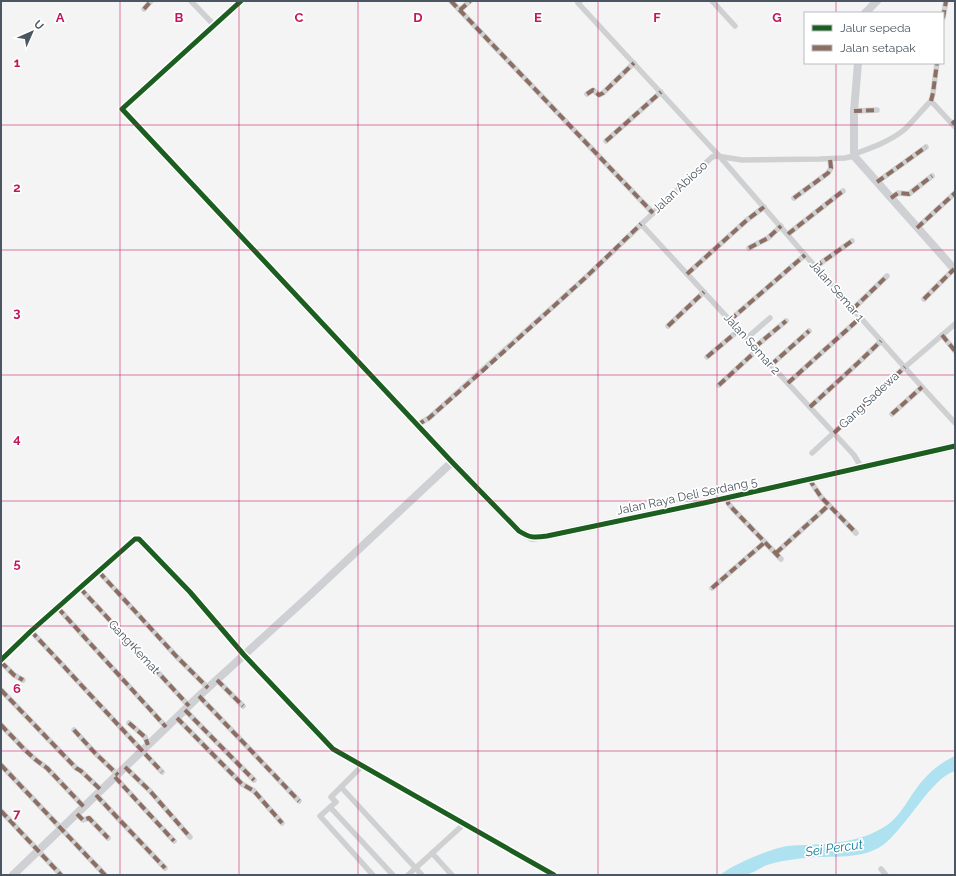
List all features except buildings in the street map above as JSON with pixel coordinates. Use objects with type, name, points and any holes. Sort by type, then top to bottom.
[{"type":"street","points":[[144,9],[151,1]]},
{"type":"street","points":[[191,1],[214,25]]},
{"type":"street","points":[[14,875],[166,727],[315,591],[452,462],[122,109],[241,1]]},
{"type":"street","points":[[451,1],[653,213]]},
{"type":"street","points":[[460,10],[470,1]]},
{"type":"street","points":[[572,1],[579,2]]},
{"type":"street","points":[[712,1],[735,26]]},
{"type":"street","points":[[865,12],[877,1]]},
{"type":"street","points":[[944,12],[946,1]]},
{"type":"street","name":"Jalan Semar 1","points":[[579,2],[724,161],[815,267],[955,423]]},
{"type":"street","points":[[587,94],[591,90],[594,90],[599,95],[602,94],[634,63]]},
{"type":"street","points":[[858,64],[854,112],[854,155],[955,270],[924,298]]},
{"type":"street","points":[[724,161],[830,159],[844,158],[854,155],[899,133],[915,119],[931,101],[937,64]]},
{"type":"street","points":[[606,141],[661,92]]},
{"type":"street","points":[[931,101],[954,124]]},
{"type":"street","points":[[854,112],[877,110]]},
{"type":"street","points":[[877,182],[926,147]]},
{"type":"street","name":"Jalan Abioso","points":[[417,425],[429,418],[586,278],[640,224],[712,157],[717,156],[724,161]]},
{"type":"street","points":[[794,198],[828,173],[831,168],[830,159]]},
{"type":"street","points":[[891,198],[898,193],[909,194],[932,176]]},
{"type":"street","points":[[788,234],[843,191]]},
{"type":"street","points":[[917,228],[955,192]]},
{"type":"street","points":[[687,274],[747,220],[764,207]]},
{"type":"street","name":"Jalan Semar 2","points":[[640,224],[747,338],[834,433],[860,464]]},
{"type":"street","points":[[749,248],[768,238],[781,226]]},
{"type":"street","points":[[815,267],[852,241]]},
{"type":"street","points":[[730,320],[805,255]]},
{"type":"street","points":[[853,309],[887,276]]},
{"type":"street","points":[[668,326],[704,292]]},
{"type":"street","points":[[747,338],[770,318]]},
{"type":"street","points":[[788,383],[860,318]]},
{"type":"street","points":[[719,385],[786,321]]},
{"type":"street","name":"Gang Sadewa","points":[[812,453],[905,367],[955,324]]},
{"type":"street","points":[[707,357],[739,330]]},
{"type":"street","points":[[771,365],[810,331]]},
{"type":"street","points":[[942,335],[955,351]]},
{"type":"street","points":[[810,407],[881,341]]},
{"type":"street","points":[[892,414],[922,387]]},
{"type":"street","name":"Jalan Raya Deli Serdang 5","points":[[452,462],[519,531],[532,538],[728,498],[809,479],[860,464],[955,446]]},
{"type":"street","points":[[809,479],[821,497],[856,533]]},
{"type":"street","points":[[728,498],[728,503],[733,509],[781,558]]},
{"type":"street","points":[[776,553],[829,505]]},
{"type":"street","points":[[23,680],[14,675],[1,661],[31,631],[135,539],[139,539],[190,592],[244,655],[272,682],[330,746],[342,755],[554,875]]},
{"type":"street","points":[[712,588],[765,542]]},
{"type":"street","points":[[99,572],[177,657],[208,688]]},
{"type":"street","name":"Gang Kemat","points":[[80,588],[187,708],[254,780]]},
{"type":"street","points":[[58,608],[166,727]]},
{"type":"street","points":[[31,631],[145,748],[162,772]]},
{"type":"street","points":[[217,680],[243,706]]},
{"type":"street","points":[[1,690],[76,768],[82,771],[98,793],[165,868]]},
{"type":"street","points":[[199,696],[299,801]]},
{"type":"street","points":[[177,718],[242,784],[254,791],[282,823]]},
{"type":"street","points":[[129,723],[145,737],[145,748]]},
{"type":"street","points":[[1,725],[25,750],[47,768],[84,807]]},
{"type":"street","points":[[74,730],[174,841]]},
{"type":"street","points":[[1,765],[105,875]]},
{"type":"street","points":[[362,766],[331,797],[336,802],[320,816],[373,875]]},
{"type":"street","points":[[125,768],[150,791],[190,838]]},
{"type":"street","points":[[341,787],[422,875]]},
{"type":"street","points":[[330,807],[393,875]]},
{"type":"street","points":[[1,811],[60,875]]},
{"type":"street","points":[[76,814],[83,820],[89,818],[108,838]]},
{"type":"street","points":[[408,875],[464,824]]},
{"type":"street","points":[[432,853],[452,875]]},
{"type":"street","points":[[881,869],[886,875]]},
{"type":"water","name":"Sei Percut","points":[[955,756],[955,771],[946,775],[937,783],[892,837],[883,845],[874,850],[853,856],[782,861],[767,865],[745,875],[720,875],[743,862],[780,848],[844,841],[861,838],[877,831],[895,818],[929,774],[938,766]]},
{"type":"marked path","points":[[144,9],[151,1]]},
{"type":"marked path","points":[[451,1],[653,213]]},
{"type":"marked path","points":[[460,10],[470,1]]},
{"type":"marked path","points":[[944,12],[946,1]]},
{"type":"marked path","points":[[587,94],[593,90],[599,95],[603,93],[634,63]]},
{"type":"marked path","points":[[931,101],[937,64]]},
{"type":"marked path","points":[[606,141],[661,92]]},
{"type":"marked path","points":[[854,111],[877,110]]},
{"type":"marked path","points":[[952,124],[955,121]]},
{"type":"marked path","points":[[877,182],[926,147]]},
{"type":"marked path","points":[[794,198],[828,173],[831,168],[830,159]]},
{"type":"marked path","points":[[891,198],[898,193],[909,194],[932,176]]},
{"type":"marked path","points":[[788,234],[843,191]]},
{"type":"marked path","points":[[917,228],[955,193]]},
{"type":"marked path","points":[[687,274],[747,220],[764,207]]},
{"type":"marked path","points":[[417,425],[429,418],[479,374],[585,278],[641,224]]},
{"type":"marked path","points":[[749,248],[768,238],[781,226]]},
{"type":"marked path","points":[[815,267],[852,241]]},
{"type":"marked path","points":[[730,320],[805,255]]},
{"type":"marked path","points":[[924,299],[954,269]]},
{"type":"marked path","points":[[853,309],[887,276]]},
{"type":"marked path","points":[[668,326],[704,292]]},
{"type":"marked path","points":[[788,383],[860,318]]},
{"type":"marked path","points":[[755,347],[786,321]]},
{"type":"marked path","points":[[707,357],[739,330]]},
{"type":"marked path","points":[[771,365],[809,331]]},
{"type":"marked path","points":[[942,335],[955,351]]},
{"type":"marked path","points":[[810,407],[881,341]]},
{"type":"marked path","points":[[719,385],[757,350]]},
{"type":"marked path","points":[[834,433],[905,367]]},
{"type":"marked path","points":[[892,414],[922,387]]},
{"type":"marked path","points":[[809,479],[821,497],[856,533]]},
{"type":"marked path","points":[[728,497],[728,503],[733,509],[781,559]]},
{"type":"marked path","points":[[776,553],[829,505]]},
{"type":"marked path","points":[[712,588],[765,542]]},
{"type":"marked path","points":[[99,572],[177,657],[208,688]]},
{"type":"marked path","points":[[80,588],[189,706]]},
{"type":"marked path","points":[[58,608],[166,727]]},
{"type":"marked path","points":[[31,631],[162,772]]},
{"type":"marked path","points":[[1,662],[14,675],[23,680]]},
{"type":"marked path","points":[[217,680],[243,706]]},
{"type":"marked path","points":[[1,690],[76,768],[101,790]]},
{"type":"marked path","points":[[199,696],[299,801]]},
{"type":"marked path","points":[[185,710],[254,780]]},
{"type":"marked path","points":[[177,718],[242,784],[254,791],[282,823]]},
{"type":"marked path","points":[[129,723],[145,737],[148,745]]},
{"type":"marked path","points":[[1,725],[25,750],[47,768],[84,807]]},
{"type":"marked path","points":[[74,730],[118,775]]},
{"type":"marked path","points":[[1,765],[105,875]]},
{"type":"marked path","points":[[125,767],[150,791],[190,837]]},
{"type":"marked path","points":[[115,777],[174,841]]},
{"type":"marked path","points":[[96,795],[165,868]]},
{"type":"marked path","points":[[1,811],[61,875]]},
{"type":"marked path","points":[[77,814],[83,820],[89,818],[108,838]]},
{"type":"cycle path","points":[[241,1],[122,109],[452,462],[519,531],[532,537],[547,536],[704,503],[955,446]]},
{"type":"cycle path","points":[[1,660],[31,631],[135,539],[139,539],[190,592],[244,655],[333,749],[554,875]]}]
